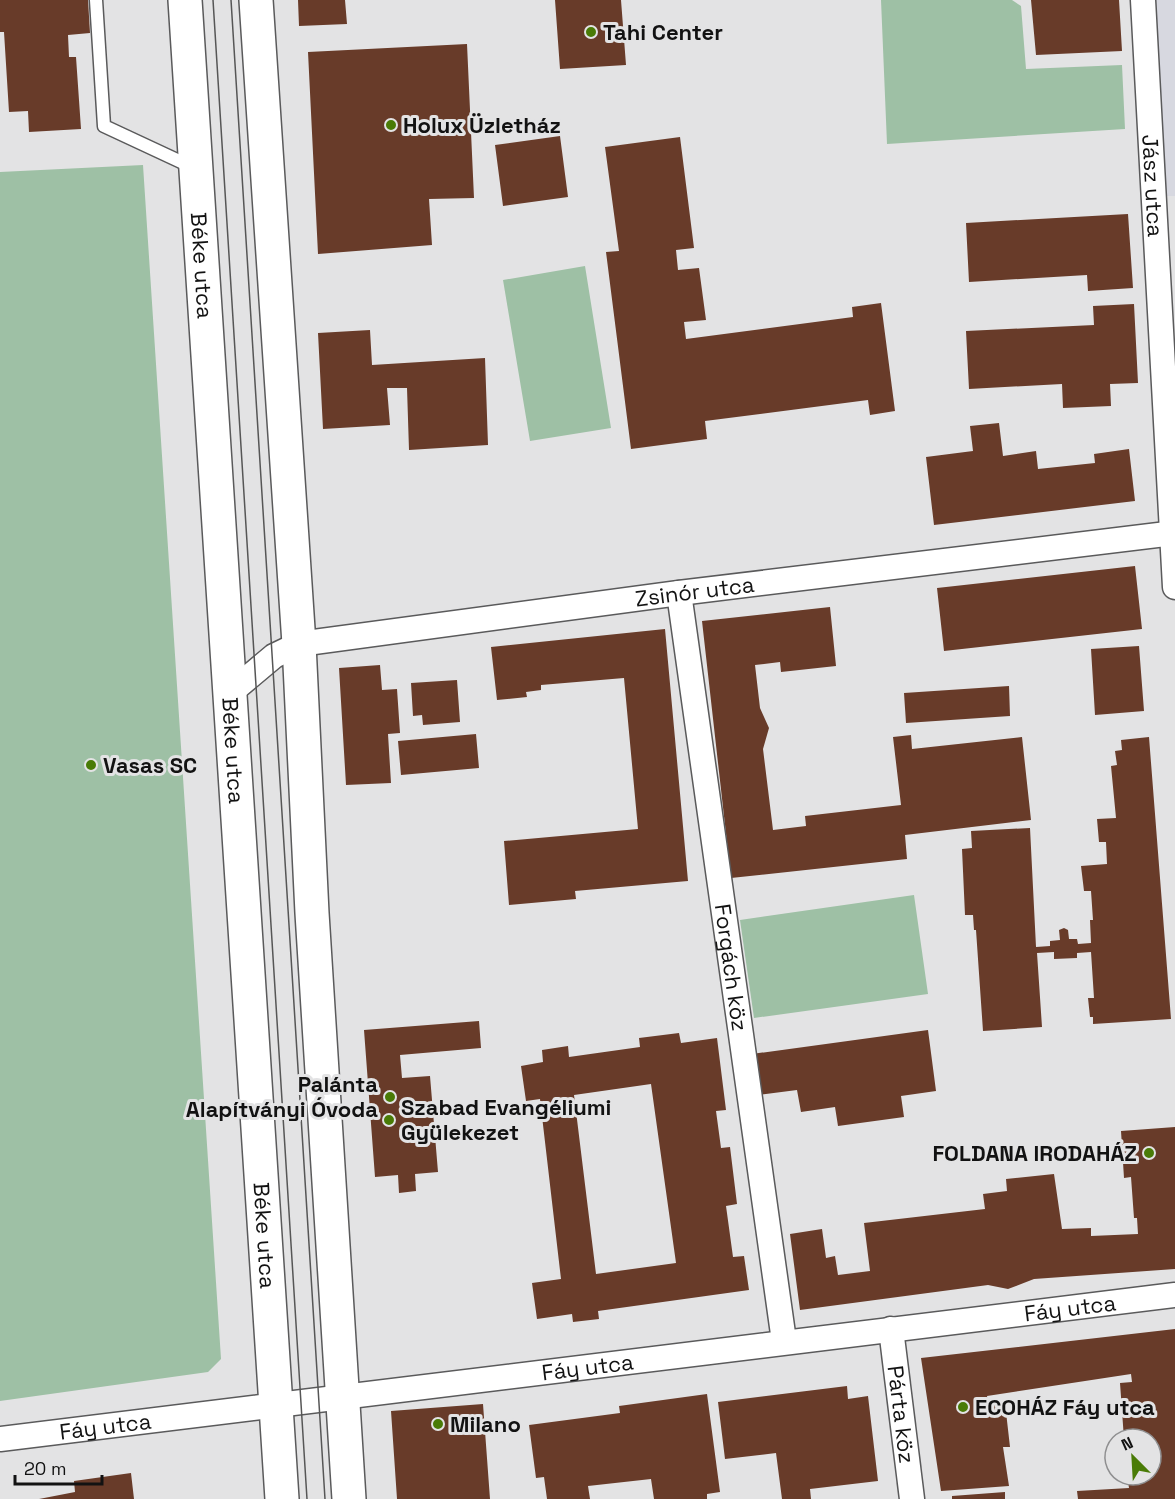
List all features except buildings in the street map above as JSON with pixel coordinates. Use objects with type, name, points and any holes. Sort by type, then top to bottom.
[{"type":"main road","name":"Béke utca","points":[[185,0],[282,1499]]},
{"type":"main road","points":[[256,0],[298,644],[349,1499]]},
{"type":"street","name":"Jász utca","points":[[1143,0],[1174,533],[1175,587]]},
{"type":"street","name":"Zsinór utca","points":[[231,692],[274,656],[298,644],[679,593],[1174,533]]},
{"type":"street","name":"Forgách köz","points":[[679,593],[784,1341]]},
{"type":"street","name":"Fáy utca","points":[[0,1439],[275,1403],[342,1397],[784,1341],[1175,1295]]},
{"type":"street","name":"Párta köz","points":[[891,1329],[912,1499]]},
{"type":"lane","points":[[96,0],[104,126],[196,169]]},
{"type":"shaded area","points":[[1155,0],[1175,0],[1175,196],[1164,196]]},
{"type":"green space","points":[[881,0],[1012,0],[1021,6],[1026,69],[1122,65],[1125,129],[887,144]]},
{"type":"green space","name":"Vasas SC","points":[[143,165],[221,1359],[208,1372],[0,1401],[0,172]]},
{"type":"green space","points":[[585,266],[611,428],[530,441],[503,280]]},
{"type":"green space","points":[[914,895],[928,994],[754,1018],[740,920]]},
{"type":"tram line","points":[[213,0],[307,1499]]},
{"type":"tram line","points":[[231,0],[325,1499]]},
{"type":"place","name":"Tahi Center","points":[[591,32]]},
{"type":"place","name":"Holux Üzletház","points":[[391,125]]},
{"type":"place","name":"Vasas SC","points":[[91,765]]},
{"type":"place","name":"Palánta Alapítványi Óvoda","points":[[390,1097]]},
{"type":"place","name":"Szabad Evangéliumi Gyülekezet","points":[[389,1120]]},
{"type":"place","name":"FOLDANA IRODAHÁZ","points":[[1149,1153]]},
{"type":"place","name":"ECOHÁZ Fáy utca","points":[[963,1407]]},
{"type":"place","name":"Milano","points":[[438,1424]]}]
